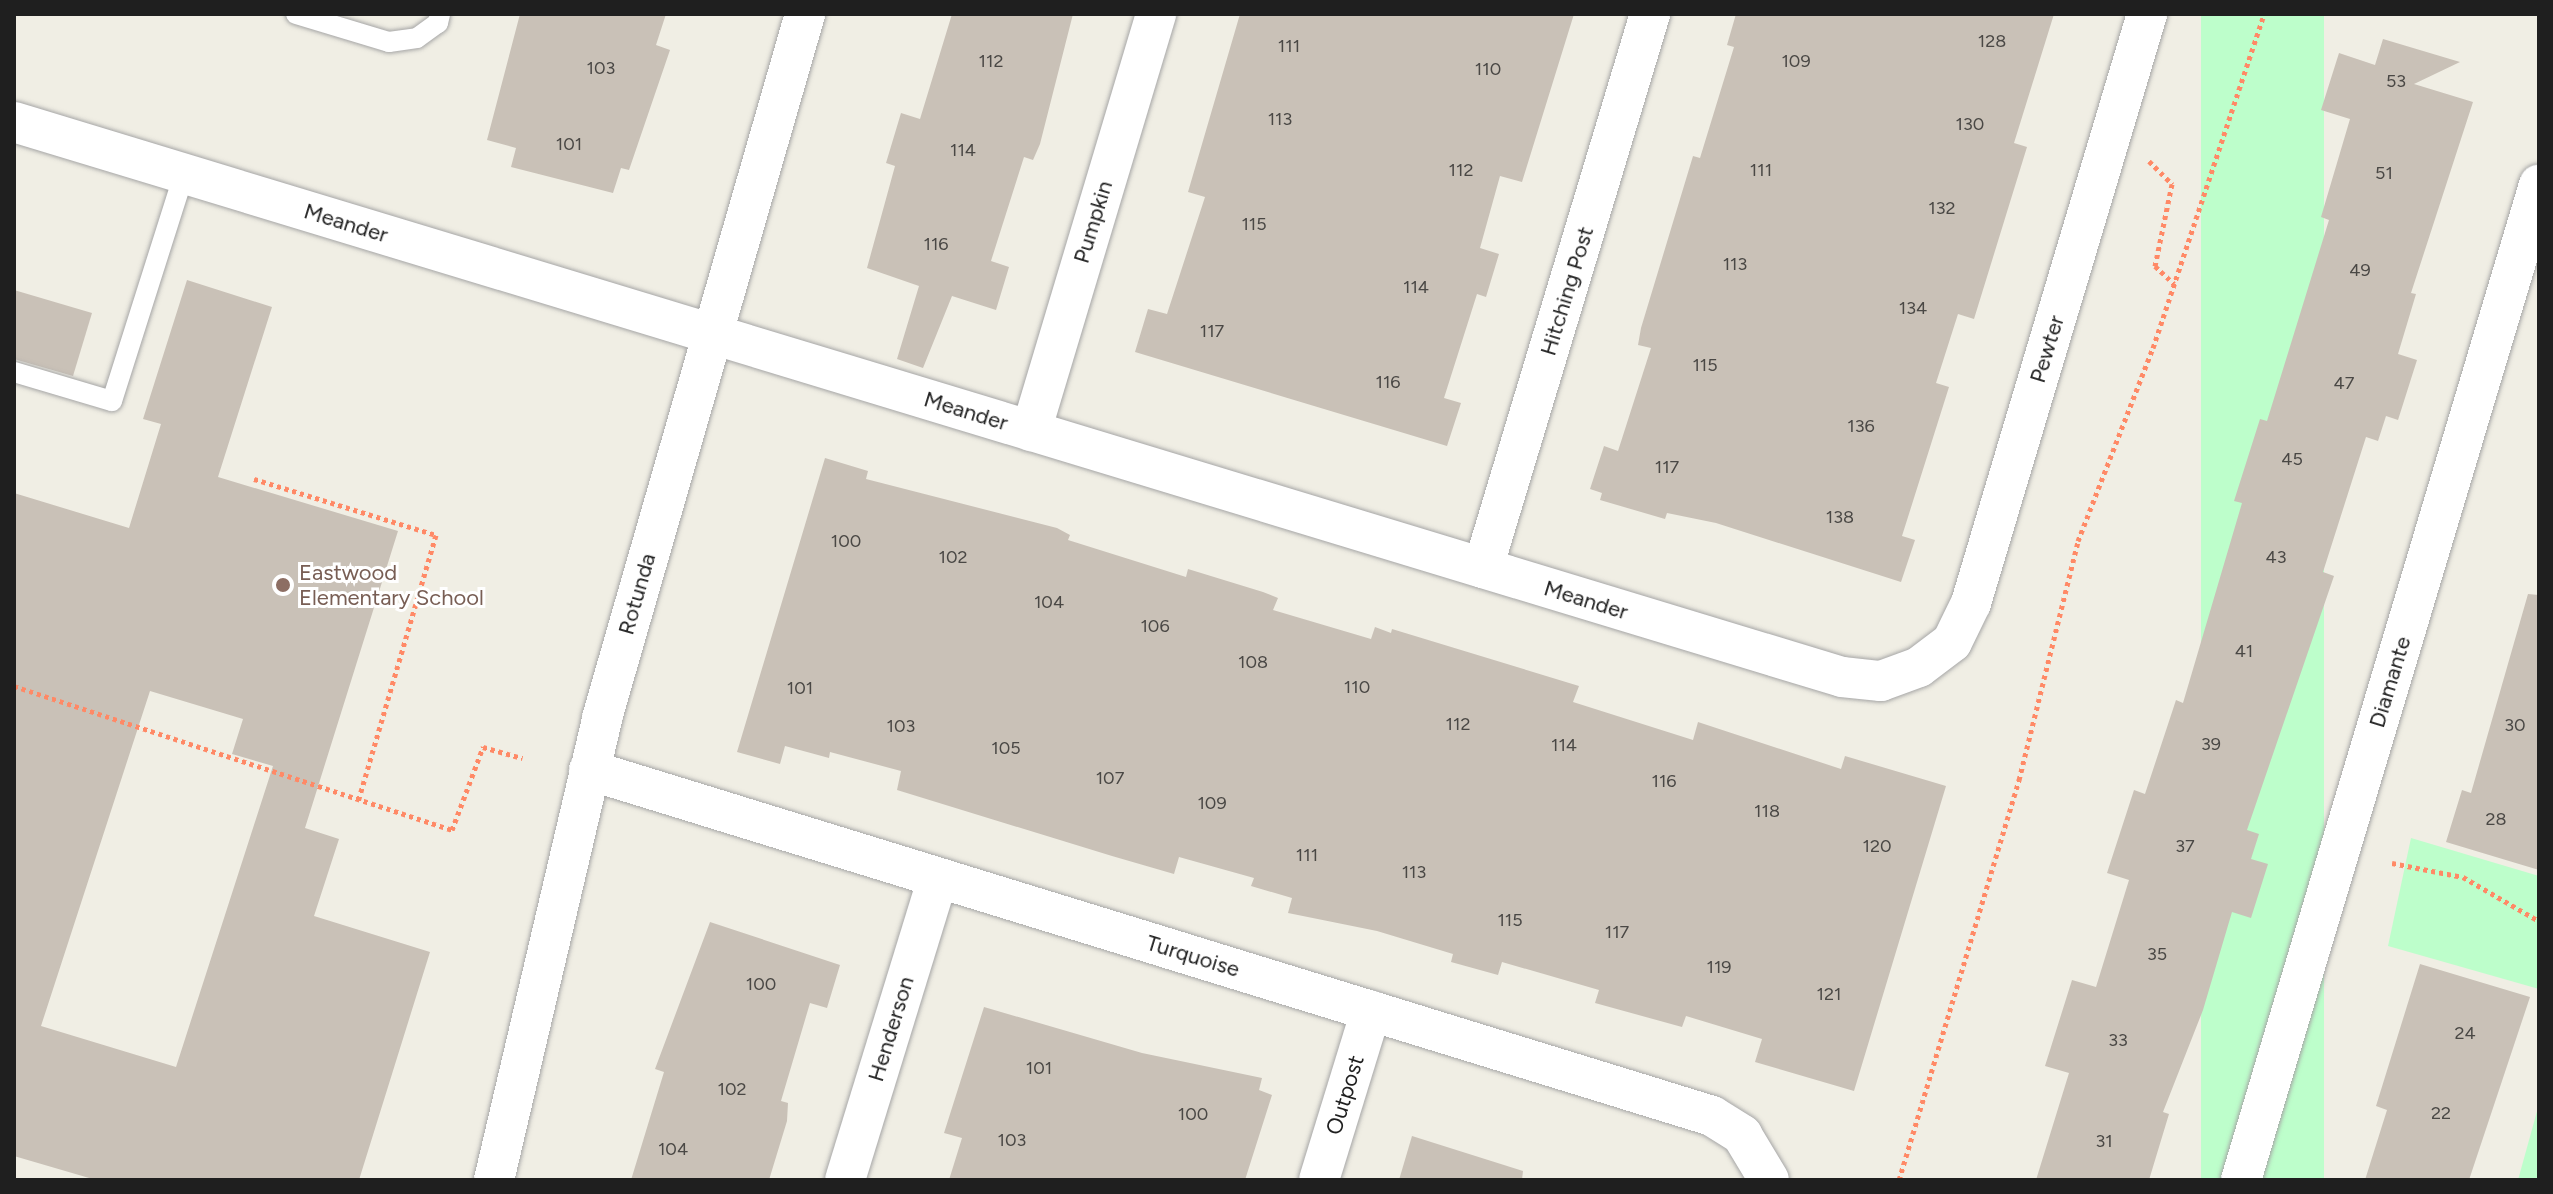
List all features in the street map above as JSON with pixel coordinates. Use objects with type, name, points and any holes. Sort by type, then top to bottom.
[{"type":"street","name":"Rotunda","points":[[494,1180],[589,770],[710,333],[805,14]]},
{"type":"street","name":"Pumpkin","points":[[1031,431],[1156,14]]},
{"type":"street","name":"Hitching Post","points":[[1483,568],[1650,14]]},
{"type":"street","name":"Pewter","points":[[1919,667],[1952,642],[1971,603],[2147,14]]},
{"type":"street","name":"Meander","points":[[14,122],[1842,677],[1881,681],[1919,667]]},
{"type":"street","name":"Diamante","points":[[2241,1180],[2539,185]]},
{"type":"street","name":"Turquoise","points":[[589,770],[1712,1116],[1742,1135],[1769,1180]]},
{"type":"street","name":"Henderson","points":[[845,1180],[938,878]]},
{"type":"street","name":"Outpost","points":[[1319,1180],[1371,1011]]},
{"type":"lane","points":[[296,14],[389,42],[417,38],[438,23],[440,14]]},
{"type":"lane","points":[[14,372],[112,401],[184,174]]},
{"type":"path","points":[[1899,1180],[2019,780],[2078,541],[2174,284],[2264,14]]},
{"type":"path","points":[[2150,145],[2145,160],[2157,164],[2172,184],[2155,266],[2174,284]]},
{"type":"path","points":[[254,479],[436,535],[358,802]]},
{"type":"path","points":[[14,686],[162,731],[358,802],[452,830],[483,747],[522,758]]},
{"type":"path","points":[[2392,863],[2463,877],[2539,921]]},
{"type":"green space","points":[[2201,14],[2324,14],[2324,1180],[2201,1180]]},
{"type":"green space","points":[[2411,838],[2539,876],[2539,989],[2388,946]]},
{"type":"green space","points":[[2539,1104],[2539,1180],[2518,1180]]},
{"type":"building","points":[[520,14],[666,14],[656,45],[670,50],[629,170],[621,168],[613,193],[511,167],[516,148],[487,140]]},
{"type":"building","points":[[952,14],[1073,14],[1040,144],[1033,160],[1024,157],[991,261],[1009,267],[996,310],[952,296],[923,368],[897,359],[919,286],[867,268],[895,166],[886,163],[901,113],[920,119]]},
{"type":"building","points":[[1240,14],[1574,14],[1522,182],[1500,176],[1480,248],[1499,254],[1486,297],[1477,294],[1444,398],[1461,403],[1447,446],[1135,352],[1148,309],[1167,314],[1205,197],[1188,192]]},
{"type":"building","points":[[1736,14],[2054,14],[2014,143],[2027,147],[1974,319],[1958,314],[1936,383],[1949,387],[1902,536],[1915,540],[1901,582],[1716,523],[1667,513],[1665,519],[1600,500],[1602,493],[1590,489],[1604,446],[1618,451],[1651,348],[1638,345],[1641,328],[1693,156],[1700,158],[1734,47],[1727,45]]},
{"type":"building","points":[[2383,39],[2460,62],[2414,84],[2473,102],[2411,293],[2416,294],[2398,354],[2417,360],[2398,420],[2386,416],[2378,441],[2366,437],[2323,572],[2334,576],[2247,830],[2259,834],[2251,859],[2268,864],[2251,918],[2232,912],[2203,1010],[2163,1112],[2169,1114],[2149,1180],[2036,1180],[2069,1073],[2045,1066],[2072,980],[2096,987],[2129,880],[2107,873],[2134,790],[2145,794],[2176,700],[2183,703],[2242,503],[2234,501],[2260,419],[2267,421],[2329,220],[2321,217],[2350,119],[2321,110],[2339,53],[2375,65]]},
{"type":"building","points":[[187,280],[272,307],[218,477],[398,531],[305,828],[339,839],[314,916],[430,952],[359,1180],[96,1180],[14,1156],[14,493],[129,528],[161,424],[143,419]],"holes":[[[150,691],[243,719],[232,754],[273,766],[176,1067],[41,1026]]]},
{"type":"building","points":[[14,290],[92,313],[73,376],[14,359]]},
{"type":"building","points":[[825,458],[868,471],[866,479],[1057,528],[1070,535],[1068,540],[1186,577],[1188,569],[1263,592],[1278,598],[1273,610],[1371,639],[1375,627],[1391,633],[1392,629],[1579,686],[1573,702],[1693,740],[1698,722],[1841,769],[1845,756],[1946,786],[1854,1091],[1755,1062],[1762,1039],[1686,1016],[1682,1027],[1595,1003],[1599,990],[1502,962],[1498,975],[1451,962],[1453,954],[1377,931],[1288,913],[1292,898],[1251,886],[1254,878],[1179,857],[1174,874],[1112,856],[897,790],[901,771],[830,752],[829,758],[785,746],[780,764],[737,752]]},
{"type":"building","points":[[2528,594],[2539,595],[2539,870],[2446,842],[2462,790],[2471,793]]},
{"type":"building","points":[[710,922],[840,965],[827,1008],[810,1003],[781,1101],[788,1103],[787,1121],[769,1180],[631,1180],[664,1072],[655,1069]]},
{"type":"building","points":[[2420,964],[2530,997],[2469,1180],[2365,1180],[2387,1110],[2376,1106]]},
{"type":"building","points":[[984,1007],[1142,1053],[1262,1078],[1259,1090],[1272,1095],[1245,1180],[949,1180],[962,1138],[944,1133]]},
{"type":"building","points":[[1412,1136],[1523,1171],[1522,1180],[1399,1180]]},
{"type":"place","name":"Eastwood Elementary School","points":[[283,585]]}]
